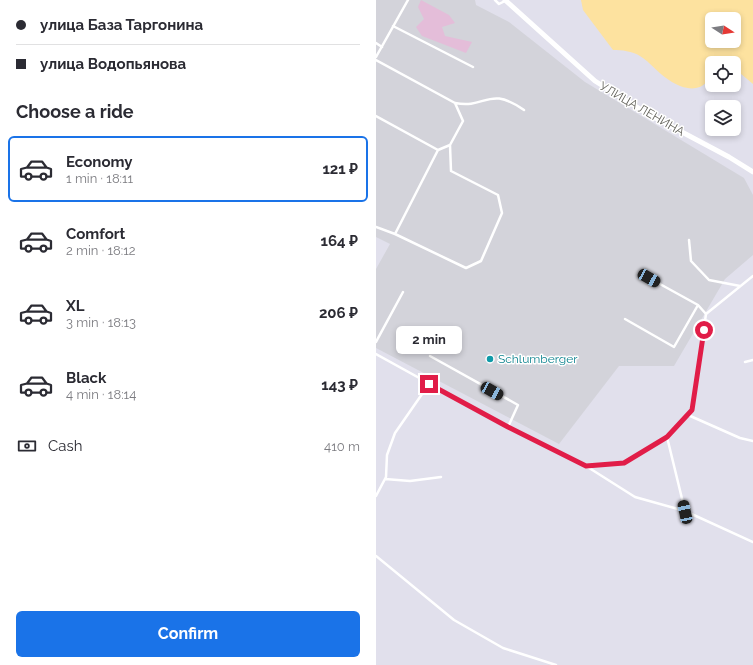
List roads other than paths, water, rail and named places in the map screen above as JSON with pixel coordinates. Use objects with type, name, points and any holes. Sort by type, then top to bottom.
[{"type":"street","name":"УЛИЦА ЛЕНИНА","points":[[506,0],[595,81],[648,114],[729,157],[753,172]]},
{"type":"lane","points":[[376,57],[408,0]]},
{"type":"lane","points":[[495,0],[499,4],[506,0]]},
{"type":"lane","points":[[393,26],[473,67]]},
{"type":"lane","points":[[376,44],[382,46]]},
{"type":"lane","points":[[376,60],[455,103],[468,105],[486,99],[499,97],[512,102],[524,110]]},
{"type":"lane","points":[[376,227],[395,234],[466,268],[481,261],[502,213],[498,195],[451,171],[450,145],[463,121],[455,103]]},
{"type":"lane","points":[[376,116],[438,150]]},
{"type":"lane","points":[[395,234],[438,150],[450,145]]},
{"type":"lane","points":[[689,240],[691,261],[709,280],[740,286]]},
{"type":"lane","points":[[586,466],[624,463],[667,437],[688,415],[692,410],[706,314],[753,276]]},
{"type":"lane","points":[[649,278],[698,305],[706,314]]},
{"type":"lane","points":[[376,342],[403,292]]},
{"type":"lane","points":[[625,319],[674,347],[698,305]]},
{"type":"lane","points":[[376,354],[508,427],[586,466],[635,497],[685,512],[753,542]]},
{"type":"lane","points":[[430,356],[518,405],[508,427]]},
{"type":"lane","points":[[745,362],[753,360]]},
{"type":"lane","points":[[376,496],[385,479],[387,455],[395,433],[429,384]]},
{"type":"lane","points":[[688,415],[740,438],[753,442]]},
{"type":"lane","points":[[667,437],[685,512]]},
{"type":"lane","points":[[385,479],[410,481],[441,477]]},
{"type":"lane","points":[[376,556],[454,620],[503,648],[556,665]]},
{"type":"place","name":"Schlumberger","points":[[490,359]]}]
